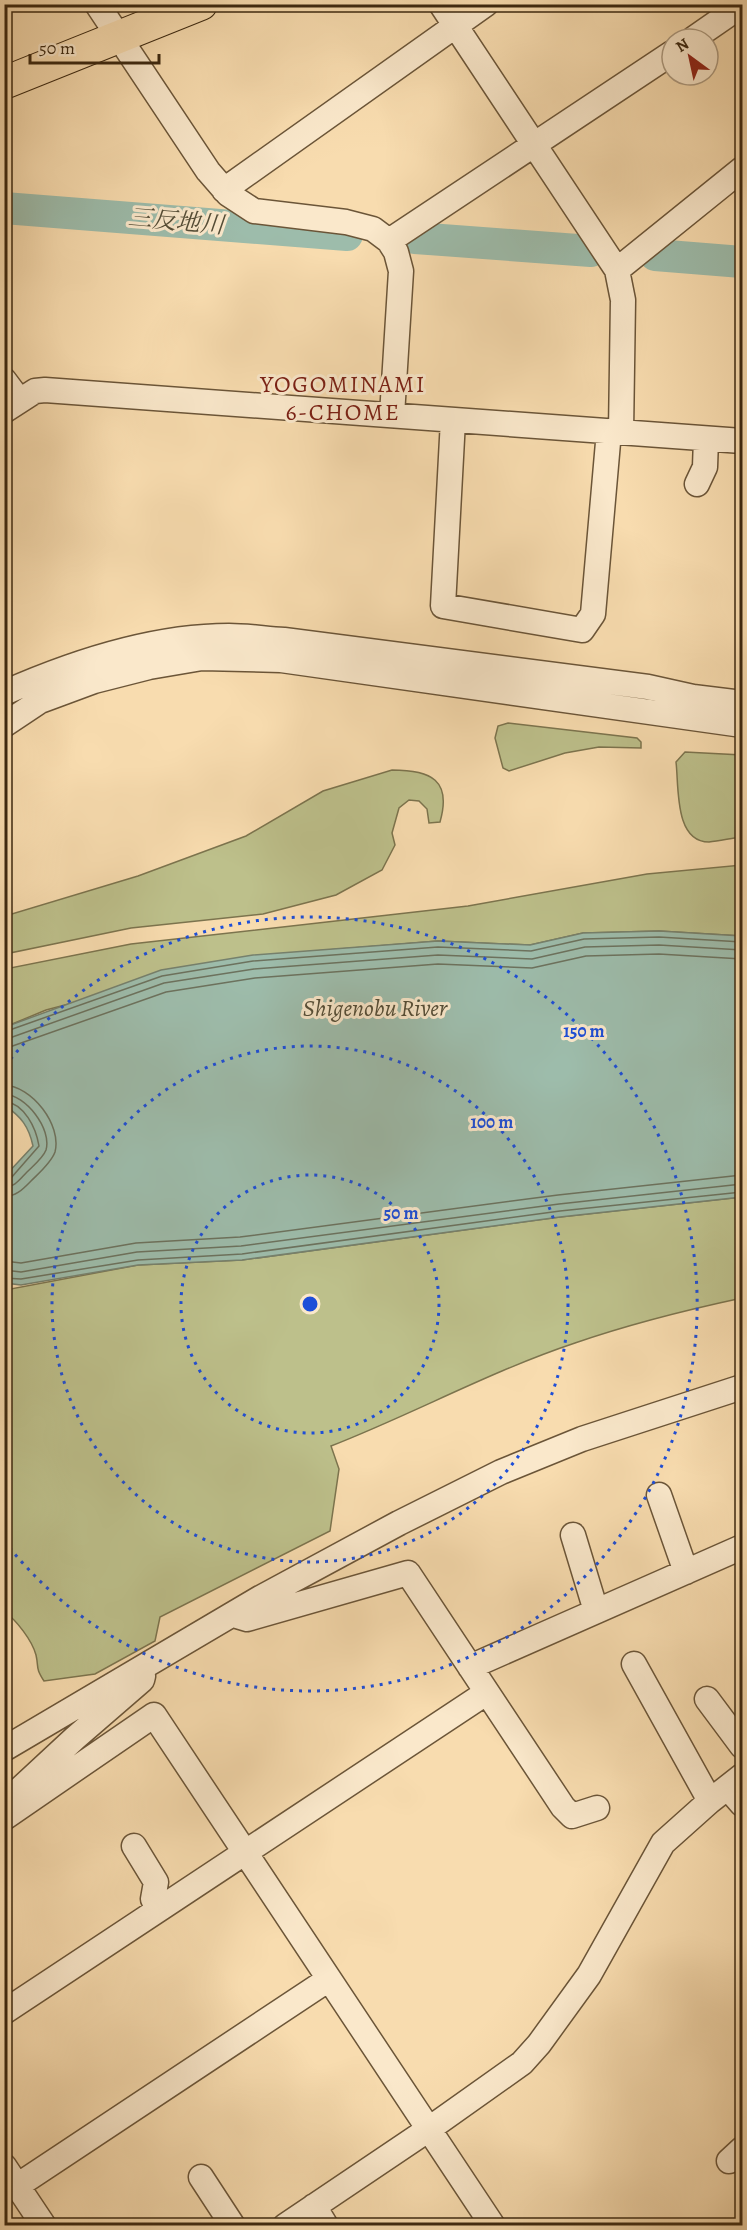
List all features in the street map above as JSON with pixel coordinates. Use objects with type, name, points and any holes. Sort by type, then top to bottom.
[{"type":"main road","points":[[4,83],[201,4]]},
{"type":"street","points":[[97,4],[208,171],[224,190],[254,211],[360,225],[382,234],[389,241],[396,252],[401,271],[392,415]]},
{"type":"street","points":[[441,4],[617,270],[623,300],[615,432],[593,615],[582,630],[443,606],[453,420]]},
{"type":"street","points":[[224,190],[486,4]]},
{"type":"street","points":[[710,27],[742,5]]},
{"type":"street","points":[[389,241],[660,61]]},
{"type":"street","points":[[617,270],[742,169]]},
{"type":"street","points":[[4,380],[12,406],[35,391],[45,390],[742,441]]},
{"type":"street","points":[[697,484],[705,467],[706,439]]},
{"type":"street","points":[[4,693],[46,674],[110,654],[166,642],[228,636],[284,640],[648,687],[693,697],[742,703]]},
{"type":"street","points":[[4,708],[40,701],[94,681],[149,667],[202,658],[281,660],[742,725]]},
{"type":"street","points":[[4,725],[40,701]]},
{"type":"street","points":[[4,1749],[232,1614],[399,1523],[501,1472],[582,1439],[742,1387]]},
{"type":"street","points":[[659,1495],[686,1572]]},
{"type":"street","points":[[573,1535],[596,1611]]},
{"type":"street","points":[[470,1667],[686,1572],[741,1551]]},
{"type":"street","points":[[232,1614],[247,1619],[408,1573],[563,1807],[572,1816],[597,1808]]},
{"type":"street","points":[[285,2226],[320,2216],[429,2129],[522,2063],[539,2044],[588,1975],[663,1843],[730,1792],[634,1664]]},
{"type":"street","points":[[4,1804],[75,1737],[142,1680],[145,1665]]},
{"type":"street","points":[[4,2012],[486,1693]]},
{"type":"street","points":[[707,1699],[742,1746]]},
{"type":"street","points":[[4,1818],[154,1715],[493,2226]]},
{"type":"street","points":[[134,1846],[156,1882],[153,1899],[159,1909]]},
{"type":"street","points":[[44,2226],[11,2176],[328,1979]]},
{"type":"street","points":[[201,2177],[233,2226]]},
{"type":"green space","points":[[508,723],[637,738],[641,742],[641,748],[599,747],[565,753],[509,771],[503,768],[495,738],[498,726]]},
{"type":"green space","points":[[685,752],[742,755],[742,837],[709,842],[698,840],[690,833],[680,811],[676,762]]},
{"type":"green space","points":[[392,770],[418,772],[435,780],[443,796],[440,822],[429,823],[427,809],[419,801],[409,800],[399,808],[392,833],[395,845],[382,870],[336,895],[263,914],[131,928],[5,954],[5,916],[138,876],[246,836],[323,791]]},
{"type":"green space","points":[[742,865],[742,936],[659,931],[583,933],[530,945],[438,941],[253,956],[46,1010],[5,1027],[5,969],[131,944],[468,906],[647,874]]},
{"type":"green space","points":[[742,1197],[742,1298],[637,1324],[544,1354],[331,1446],[339,1469],[330,1531],[160,1617],[155,1641],[95,1674],[44,1681],[38,1670],[36,1655],[31,1643],[19,1625],[5,1612],[5,1290],[138,1265],[242,1260],[560,1217]]},
{"type":"water","name":"Shigenobu River","points":[[659,931],[742,936],[742,1197],[560,1217],[242,1260],[138,1265],[21,1285],[5,1283],[5,1176],[33,1146],[24,1123],[5,1106],[5,1027],[161,970],[253,955],[438,941],[530,945],[583,933]]},
{"type":"waterway","name":"三反地川","points":[[4,208],[347,235]]},
{"type":"waterway","name":"三反地川","points":[[415,238],[591,251]]},
{"type":"waterway","name":"三反地川","points":[[655,255],[742,262]]},
{"type":"district","name":"YOGOMINAMI 6-CHOME","points":[[343,398]]}]
